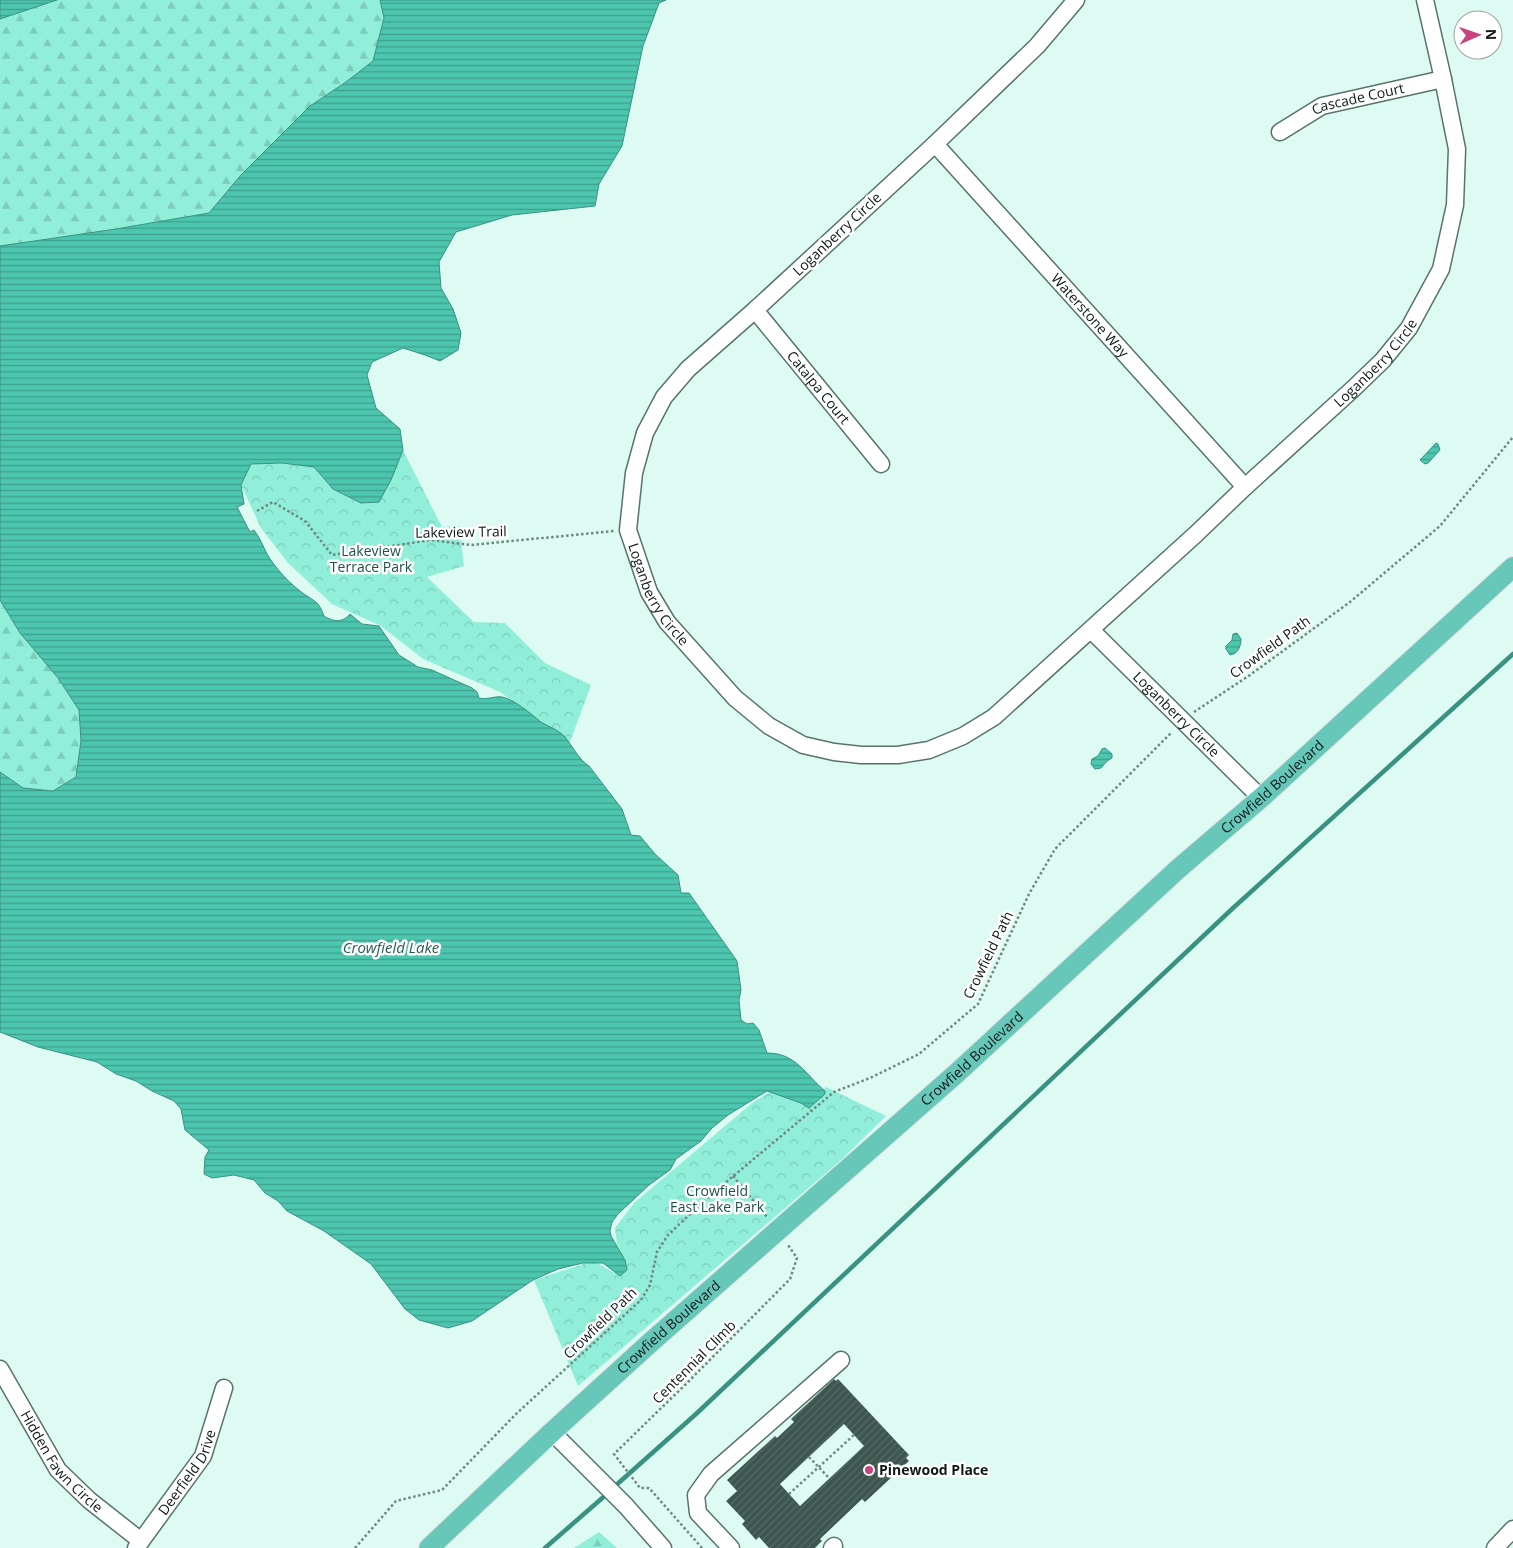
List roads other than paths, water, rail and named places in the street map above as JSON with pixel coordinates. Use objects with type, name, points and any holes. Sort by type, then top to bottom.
[{"type":"main road","name":"Crowfield Boulevard","points":[[429,1548],[651,1342],[958,1072],[1178,869],[1261,798],[1513,567]]},
{"type":"street","name":"Loganberry Circle","points":[[1076,0],[1037,46],[935,144],[688,369],[664,397],[645,433],[634,473],[628,530],[649,592],[667,622],[735,698],[769,726],[803,745],[834,752],[898,756],[929,750],[963,736],[994,717],[1196,534],[1383,360],[1409,328],[1440,269],[1455,205],[1456,149],[1443,79],[1425,0]]},
{"type":"street","name":"Cascade Court","points":[[1280,132],[1322,106],[1443,79]]},
{"type":"street","name":"Waterstone Way","points":[[935,144],[1245,487]]},
{"type":"street","name":"Catalpa Court","points":[[754,310],[882,464]]},
{"type":"street","name":"Loganberry Circle","points":[[1091,630],[1261,798]]},
{"type":"street","points":[[731,1548],[698,1513],[696,1495],[711,1474],[841,1360]]},
{"type":"street","name":"Hidden Fawn Circle","points":[[0,1369],[58,1470],[139,1544]]},
{"type":"street","name":"Deerfield Drive","points":[[139,1544],[203,1456],[224,1388]]},
{"type":"street","points":[[552,1432],[626,1506],[663,1548]]},
{"type":"street","points":[[1495,1548],[1513,1529]]},
{"type":"water","points":[[0,0],[57,0],[0,19]]},
{"type":"water","name":"Crowfield Lake","points":[[380,0],[666,0],[659,3],[643,46],[622,146],[599,184],[595,206],[512,215],[456,232],[439,262],[441,288],[453,309],[461,333],[458,350],[440,361],[403,348],[372,362],[367,375],[376,408],[400,429],[403,450],[391,480],[379,502],[361,503],[333,489],[314,467],[282,463],[251,464],[241,485],[244,504],[237,507],[250,532],[254,530],[275,565],[294,586],[317,603],[324,616],[338,621],[350,614],[362,624],[379,626],[399,655],[418,667],[432,670],[472,688],[477,692],[479,698],[507,698],[564,736],[622,809],[631,835],[640,836],[655,854],[678,875],[681,893],[689,893],[737,961],[741,990],[739,1000],[741,1020],[747,1024],[753,1023],[759,1030],[767,1053],[777,1054],[793,1061],[825,1091],[825,1094],[809,1108],[801,1103],[767,1091],[728,1115],[712,1128],[701,1141],[676,1159],[670,1170],[649,1185],[612,1222],[611,1236],[625,1260],[627,1270],[620,1276],[603,1263],[583,1263],[558,1269],[533,1280],[472,1321],[448,1328],[419,1320],[405,1309],[371,1264],[324,1231],[287,1211],[278,1201],[265,1193],[254,1180],[234,1175],[212,1178],[204,1174],[205,1157],[209,1150],[185,1130],[181,1109],[174,1101],[136,1081],[116,1074],[97,1062],[38,1047],[0,1032],[0,772],[23,788],[53,791],[76,777],[81,741],[79,710],[58,678],[20,633],[0,600],[0,246],[209,213],[241,175],[310,106],[373,61],[384,18]]},
{"type":"water","points":[[1436,443],[1440,450],[1425,464],[1420,460]]},
{"type":"water","points":[[1237,633],[1241,639],[1240,647],[1235,653],[1230,655],[1226,646],[1232,640],[1233,634]]},
{"type":"water","points":[[1105,748],[1112,754],[1112,758],[1101,768],[1095,769],[1091,764],[1092,759],[1098,756],[1102,749]]},
{"type":"waterway","points":[[614,1487],[696,1414],[1232,909],[1513,654]]},
{"type":"waterway","points":[[545,1548],[608,1493]]},
{"type":"place","name":"Pinewood Place","points":[[869,1470]]},
{"type":"park label","name":"Lakeview Terrace Park","points":[[371,560]]},
{"type":"park label","name":"Crowfield East Lake Park","points":[[717,1200]]}]
